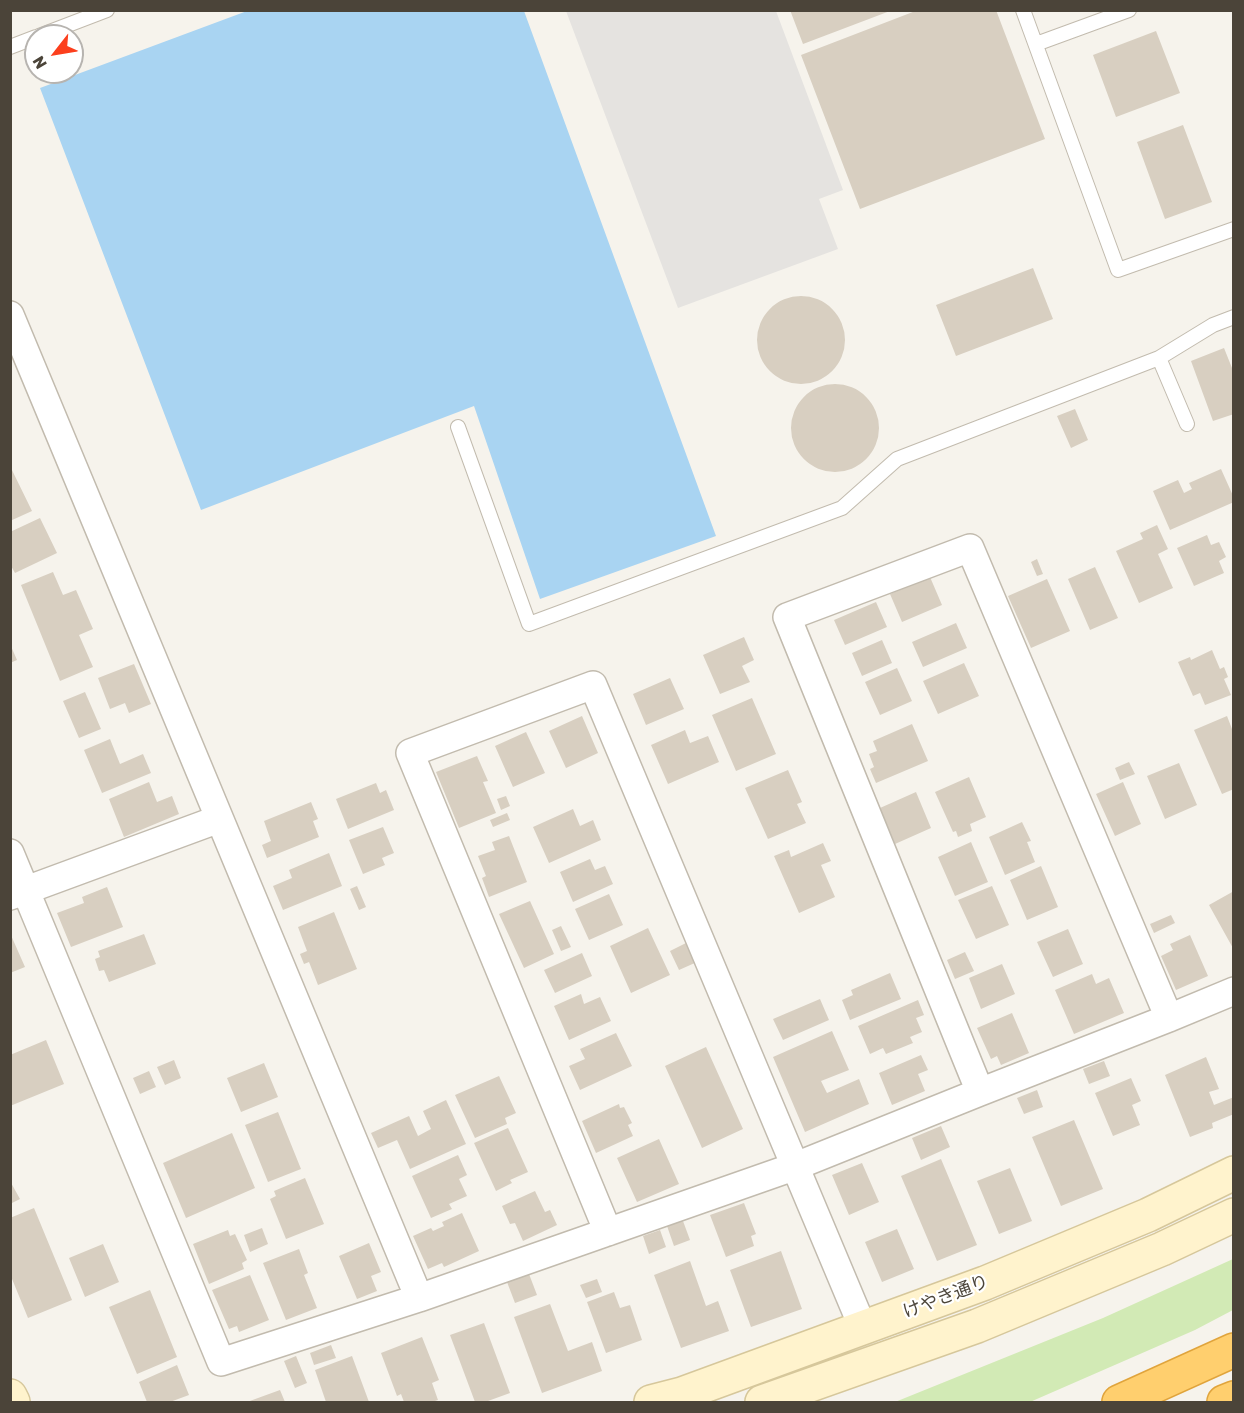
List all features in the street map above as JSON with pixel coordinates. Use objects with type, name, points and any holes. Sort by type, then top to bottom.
[{"type":"highway","points":[[1119,1402],[1233,1350]]},
{"type":"highway","points":[[1224,1402],[1233,1398]]},
{"type":"street","points":[[10,315],[419,1298]]},
{"type":"street","points":[[980,1092],[787,617],[970,548],[1169,1018]]},
{"type":"street","points":[[608,1232],[410,753],[593,685],[863,1328]]},
{"type":"street","points":[[18,893],[219,819]]},
{"type":"street","points":[[10,853],[18,893],[221,1362],[419,1298],[796,1166],[1233,991]]},
{"type":"street","name":"けやき通り","points":[[651,1402],[682,1394],[1006,1274],[1148,1215],[1233,1173]]},
{"type":"street","name":"けやき通り","points":[[762,1402],[977,1326],[1162,1250],[1233,1215]]},
{"type":"street","points":[[10,1396],[13,1402]]},
{"type":"lane","points":[[71,24],[107,10]]},
{"type":"lane","points":[[1023,10],[1118,270],[1233,229]]},
{"type":"lane","points":[[1036,44],[1129,10]]},
{"type":"lane","points":[[458,427],[529,624],[842,508],[897,459],[1159,357],[1213,325],[1233,316]]},
{"type":"lane","points":[[1159,357],[1186,424]]},
{"type":"green space","points":[[1233,1259],[1233,1310],[1195,1330],[1030,1402],[895,1402],[1103,1318]]},
{"type":"shaded area","points":[[566,11],[776,11],[843,190],[819,199],[838,249],[678,308]]},
{"type":"water","points":[[247,11],[524,11],[716,536],[540,599],[474,406],[201,510],[40,88],[51,84],[84,84],[84,72]]},
{"type":"building","points":[[790,10],[890,10],[890,11],[803,44]]},
{"type":"building","points":[[918,10],[996,10],[1045,139],[860,209],[801,55]]},
{"type":"building","points":[[1156,31],[1180,93],[1116,117],[1093,55]]},
{"type":"building","points":[[1183,125],[1212,202],[1165,219],[1137,142]]},
{"type":"building","points":[[1033,268],[1053,319],[956,356],[936,305]]},
{"type":"building","points":[[801,296],[826,303],[838,315],[845,340],[838,365],[826,377],[801,384],[776,377],[764,365],[757,340],[764,315],[776,303]]},
{"type":"building","points":[[1224,348],[1234,373],[1234,414],[1213,421],[1191,361]]},
{"type":"building","points":[[835,384],[860,391],[872,403],[879,428],[872,453],[860,465],[835,472],[810,465],[798,453],[791,428],[798,403],[810,391]]},
{"type":"building","points":[[1075,409],[1088,440],[1071,448],[1057,416]]},
{"type":"building","points":[[10,466],[32,511],[10,521]]},
{"type":"building","points":[[1221,469],[1234,502],[1170,530],[1153,491],[1178,480],[1184,493],[1192,489],[1189,483]]},
{"type":"building","points":[[40,518],[57,553],[15,573],[10,564],[10,532]]},
{"type":"building","points":[[1157,525],[1168,549],[1158,554],[1173,588],[1139,603],[1116,551],[1143,539],[1140,533]]},
{"type":"building","points":[[1207,535],[1211,545],[1219,542],[1226,557],[1219,561],[1224,573],[1194,586],[1177,548]]},
{"type":"building","points":[[1037,559],[1043,574],[1037,576],[1031,562]]},
{"type":"building","points":[[1095,567],[1118,618],[1090,630],[1068,579]]},
{"type":"building","points":[[53,572],[63,595],[76,590],[93,629],[79,635],[93,667],[60,681],[21,585]]},
{"type":"building","points":[[930,577],[942,605],[902,622],[890,594]]},
{"type":"building","points":[[1047,579],[1070,631],[1031,648],[1008,596]]},
{"type":"building","points":[[876,602],[887,627],[845,645],[834,620]]},
{"type":"building","points":[[956,623],[967,648],[923,667],[912,642]]},
{"type":"building","points":[[744,637],[754,660],[742,666],[750,682],[720,694],[703,655]]},
{"type":"building","points":[[882,640],[892,663],[862,676],[852,653]]},
{"type":"building","points":[[10,644],[17,660],[10,663]]},
{"type":"building","points":[[1212,650],[1220,669],[1224,667],[1228,677],[1224,679],[1231,695],[1205,705],[1200,693],[1193,696],[1178,662],[1190,657],[1191,660]]},
{"type":"building","points":[[964,663],[979,696],[938,714],[923,681]]},
{"type":"building","points":[[134,664],[151,704],[129,713],[125,703],[110,709],[98,678]]},
{"type":"building","points":[[897,668],[912,701],[880,715],[865,682]]},
{"type":"building","points":[[670,678],[684,709],[646,725],[633,694]]},
{"type":"building","points":[[85,692],[101,729],[79,738],[63,701]]},
{"type":"building","points":[[752,698],[776,754],[736,771],[712,715]]},
{"type":"building","points":[[582,716],[598,753],[566,768],[549,731]]},
{"type":"building","points":[[1227,716],[1232,729],[1234,728],[1234,789],[1222,794],[1194,730]]},
{"type":"building","points":[[912,724],[928,761],[876,783],[870,769],[874,767],[869,754],[877,751],[873,741]]},
{"type":"building","points":[[685,730],[690,743],[708,736],[719,762],[668,784],[651,745]]},
{"type":"building","points":[[526,732],[545,773],[513,787],[495,746]]},
{"type":"building","points":[[110,739],[120,764],[143,754],[151,773],[102,793],[84,750]]},
{"type":"building","points":[[477,756],[488,781],[483,782],[496,813],[459,828],[436,772]]},
{"type":"building","points":[[1129,762],[1135,774],[1120,780],[1115,768]]},
{"type":"building","points":[[1179,763],[1197,805],[1165,819],[1147,776]]},
{"type":"building","points":[[788,770],[802,802],[797,804],[806,823],[768,839],[745,788]]},
{"type":"building","points":[[969,777],[986,817],[970,824],[972,831],[958,837],[956,831],[953,832],[935,792]]},
{"type":"building","points":[[149,782],[157,802],[172,796],[179,814],[124,837],[109,799]]},
{"type":"building","points":[[1123,782],[1141,824],[1115,836],[1096,794]]},
{"type":"building","points":[[376,783],[380,793],[386,790],[394,810],[348,829],[336,799]]},
{"type":"building","points":[[916,792],[931,828],[895,844],[880,808]]},
{"type":"building","points":[[506,796],[510,806],[501,810],[497,799]]},
{"type":"building","points":[[311,802],[318,819],[313,821],[319,837],[267,858],[262,845],[271,841],[264,821]]},
{"type":"building","points":[[573,809],[580,826],[593,820],[601,840],[549,863],[533,827]]},
{"type":"building","points":[[507,813],[510,820],[493,827],[490,820]]},
{"type":"building","points":[[1022,822],[1031,841],[1027,842],[1035,862],[1005,875],[989,837]]},
{"type":"building","points":[[383,827],[394,853],[382,858],[385,865],[363,874],[349,840]]},
{"type":"building","points":[[509,836],[527,882],[489,897],[482,878],[486,876],[478,856],[495,850],[492,842]]},
{"type":"building","points":[[971,842],[988,882],[955,896],[938,857]]},
{"type":"building","points":[[823,843],[831,861],[821,865],[835,897],[799,913],[774,856],[789,850],[791,857]]},
{"type":"building","points":[[329,853],[342,886],[283,910],[273,886],[292,878],[289,870]]},
{"type":"building","points":[[590,859],[595,870],[605,866],[613,884],[573,902],[560,872]]},
{"type":"building","points":[[1041,866],[1058,907],[1027,920],[1010,880]]},
{"type":"building","points":[[357,886],[366,907],[359,910],[350,889]]},
{"type":"building","points":[[992,886],[1009,925],[976,939],[958,900]]},
{"type":"building","points":[[107,887],[123,927],[71,947],[57,913],[84,903],[82,897]]},
{"type":"building","points":[[1234,891],[1234,950],[1209,905]]},
{"type":"building","points":[[609,894],[623,925],[589,940],[575,909]]},
{"type":"building","points":[[530,901],[554,954],[524,968],[499,914]]},
{"type":"building","points":[[334,912],[357,969],[318,985],[309,962],[304,964],[300,954],[307,951],[298,927]]},
{"type":"building","points":[[1171,915],[1175,923],[1154,933],[1150,924]]},
{"type":"building","points":[[561,926],[571,947],[561,951],[552,930]]},
{"type":"building","points":[[648,928],[670,975],[631,993],[610,946]]},
{"type":"building","points":[[1068,929],[1083,964],[1053,977],[1037,942]]},
{"type":"building","points":[[10,933],[25,967],[10,973]]},
{"type":"building","points":[[144,934],[156,964],[109,982],[104,970],[99,971],[95,959],[100,957],[98,951]]},
{"type":"building","points":[[1190,935],[1208,976],[1176,990],[1161,956],[1173,950],[1170,944]]},
{"type":"building","points":[[688,942],[697,962],[679,970],[670,951]]},
{"type":"building","points":[[965,952],[974,971],[955,979],[947,960]]},
{"type":"building","points":[[582,953],[592,976],[555,993],[544,970]]},
{"type":"building","points":[[1002,964],[1015,994],[981,1009],[969,978]]},
{"type":"building","points":[[890,973],[901,999],[850,1020],[842,1000],[853,995],[851,990]]},
{"type":"building","points":[[1092,974],[1096,984],[1109,978],[1124,1013],[1074,1034],[1055,990]]},
{"type":"building","points":[[581,994],[584,1004],[600,997],[611,1021],[569,1040],[554,1006]]},
{"type":"building","points":[[820,999],[829,1020],[783,1040],[773,1019]]},
{"type":"building","points":[[918,1000],[924,1015],[916,1018],[922,1032],[910,1037],[913,1043],[886,1054],[883,1048],[870,1054],[858,1026]]},
{"type":"building","points":[[1012,1013],[1029,1053],[1001,1065],[997,1056],[991,1059],[977,1028]]},
{"type":"building","points":[[832,1031],[849,1070],[821,1081],[827,1093],[859,1079],[869,1104],[805,1132],[773,1057]]},
{"type":"building","points":[[616,1033],[632,1066],[580,1090],[569,1066],[585,1059],[580,1049]]},
{"type":"building","points":[[46,1040],[64,1084],[10,1106],[10,1055]]},
{"type":"building","points":[[706,1047],[743,1129],[702,1148],[665,1066]]},
{"type":"building","points":[[921,1055],[928,1070],[918,1074],[925,1091],[892,1105],[879,1073]]},
{"type":"building","points":[[1206,1057],[1219,1089],[1209,1092],[1214,1105],[1234,1097],[1234,1114],[1212,1123],[1213,1128],[1190,1137],[1165,1075]]},
{"type":"building","points":[[174,1060],[181,1078],[165,1085],[157,1067]]},
{"type":"building","points":[[1104,1061],[1110,1076],[1089,1084],[1083,1069]]},
{"type":"building","points":[[264,1063],[278,1097],[241,1112],[227,1078]]},
{"type":"building","points":[[149,1071],[156,1087],[140,1094],[133,1078]]},
{"type":"building","points":[[499,1076],[516,1113],[505,1118],[507,1124],[475,1138],[455,1095]]},
{"type":"building","points":[[1131,1078],[1141,1101],[1132,1105],[1140,1125],[1113,1136],[1095,1093]]},
{"type":"building","points":[[1037,1090],[1043,1107],[1024,1114],[1017,1098]]},
{"type":"building","points":[[446,1100],[466,1144],[410,1169],[397,1140],[378,1148],[371,1133],[409,1116],[418,1136],[431,1129],[423,1111]]},
{"type":"building","points":[[619,1104],[620,1108],[624,1107],[632,1123],[628,1125],[633,1136],[596,1153],[582,1121]]},
{"type":"building","points":[[278,1112],[301,1169],[268,1182],[245,1125]]},
{"type":"building","points":[[1074,1120],[1103,1189],[1061,1206],[1032,1137]]},
{"type":"building","points":[[941,1126],[950,1147],[921,1160],[912,1138]]},
{"type":"building","points":[[508,1128],[528,1172],[510,1180],[512,1183],[496,1191],[474,1143]]},
{"type":"building","points":[[232,1133],[255,1188],[186,1218],[163,1163]]},
{"type":"building","points":[[659,1139],[679,1184],[637,1202],[617,1158]]},
{"type":"building","points":[[458,1155],[467,1175],[459,1179],[467,1196],[449,1204],[452,1209],[431,1218],[412,1176]]},
{"type":"building","points":[[941,1159],[977,1245],[937,1261],[901,1176]]},
{"type":"building","points":[[862,1163],[879,1202],[849,1215],[832,1175]]},
{"type":"building","points":[[1010,1168],[1032,1221],[999,1234],[977,1181]]},
{"type":"building","points":[[305,1178],[324,1224],[286,1239],[270,1199],[276,1196],[274,1191]]},
{"type":"building","points":[[10,1181],[20,1199],[10,1204]]},
{"type":"building","points":[[535,1191],[545,1212],[550,1210],[557,1225],[523,1241],[515,1223],[510,1224],[502,1206]]},
{"type":"building","points":[[744,1203],[756,1234],[751,1236],[754,1246],[726,1257],[710,1215]]},
{"type":"building","points":[[34,1208],[72,1300],[28,1318],[10,1274],[10,1218]]},
{"type":"building","points":[[462,1213],[479,1251],[444,1267],[442,1263],[428,1269],[413,1236],[431,1228],[433,1231],[444,1226],[442,1222]]},
{"type":"building","points":[[683,1221],[690,1240],[674,1246],[667,1226]]},
{"type":"building","points":[[262,1228],[268,1244],[250,1252],[244,1235]]},
{"type":"building","points":[[897,1229],[914,1269],[882,1282],[865,1242]]},
{"type":"building","points":[[228,1230],[230,1236],[235,1234],[247,1260],[242,1263],[244,1269],[209,1284],[193,1244]]},
{"type":"building","points":[[660,1230],[666,1247],[649,1254],[643,1236]]},
{"type":"building","points":[[369,1243],[381,1272],[371,1276],[377,1291],[357,1299],[339,1256]]},
{"type":"building","points":[[103,1244],[119,1282],[85,1297],[69,1258]]},
{"type":"building","points":[[299,1249],[308,1273],[304,1275],[317,1308],[286,1320],[263,1263]]},
{"type":"building","points":[[781,1251],[802,1309],[751,1327],[730,1270]]},
{"type":"building","points":[[690,1261],[706,1306],[718,1301],[729,1331],[681,1348],[654,1275]]},
{"type":"building","points":[[529,1274],[537,1295],[515,1303],[507,1282]]},
{"type":"building","points":[[250,1275],[269,1320],[239,1332],[237,1326],[229,1329],[212,1290]]},
{"type":"building","points":[[597,1279],[602,1292],[586,1298],[580,1285]]},
{"type":"building","points":[[150,1290],[177,1357],[137,1374],[109,1307]]},
{"type":"building","points":[[614,1292],[620,1308],[630,1305],[642,1340],[606,1353],[587,1302]]},
{"type":"building","points":[[550,1304],[568,1351],[592,1342],[602,1371],[542,1393],[514,1317]]},
{"type":"building","points":[[484,1323],[510,1393],[489,1402],[475,1402],[450,1335]]},
{"type":"building","points":[[422,1337],[439,1380],[432,1383],[438,1400],[404,1402],[401,1394],[397,1396],[381,1353]]},
{"type":"building","points":[[331,1345],[336,1358],[314,1365],[310,1353]]},
{"type":"building","points":[[296,1356],[307,1383],[295,1388],[284,1361]]},
{"type":"building","points":[[352,1356],[369,1402],[326,1402],[315,1370]]},
{"type":"building","points":[[177,1365],[189,1395],[170,1402],[147,1402],[139,1382]]},
{"type":"building","points":[[280,1390],[285,1402],[247,1402]]}]
